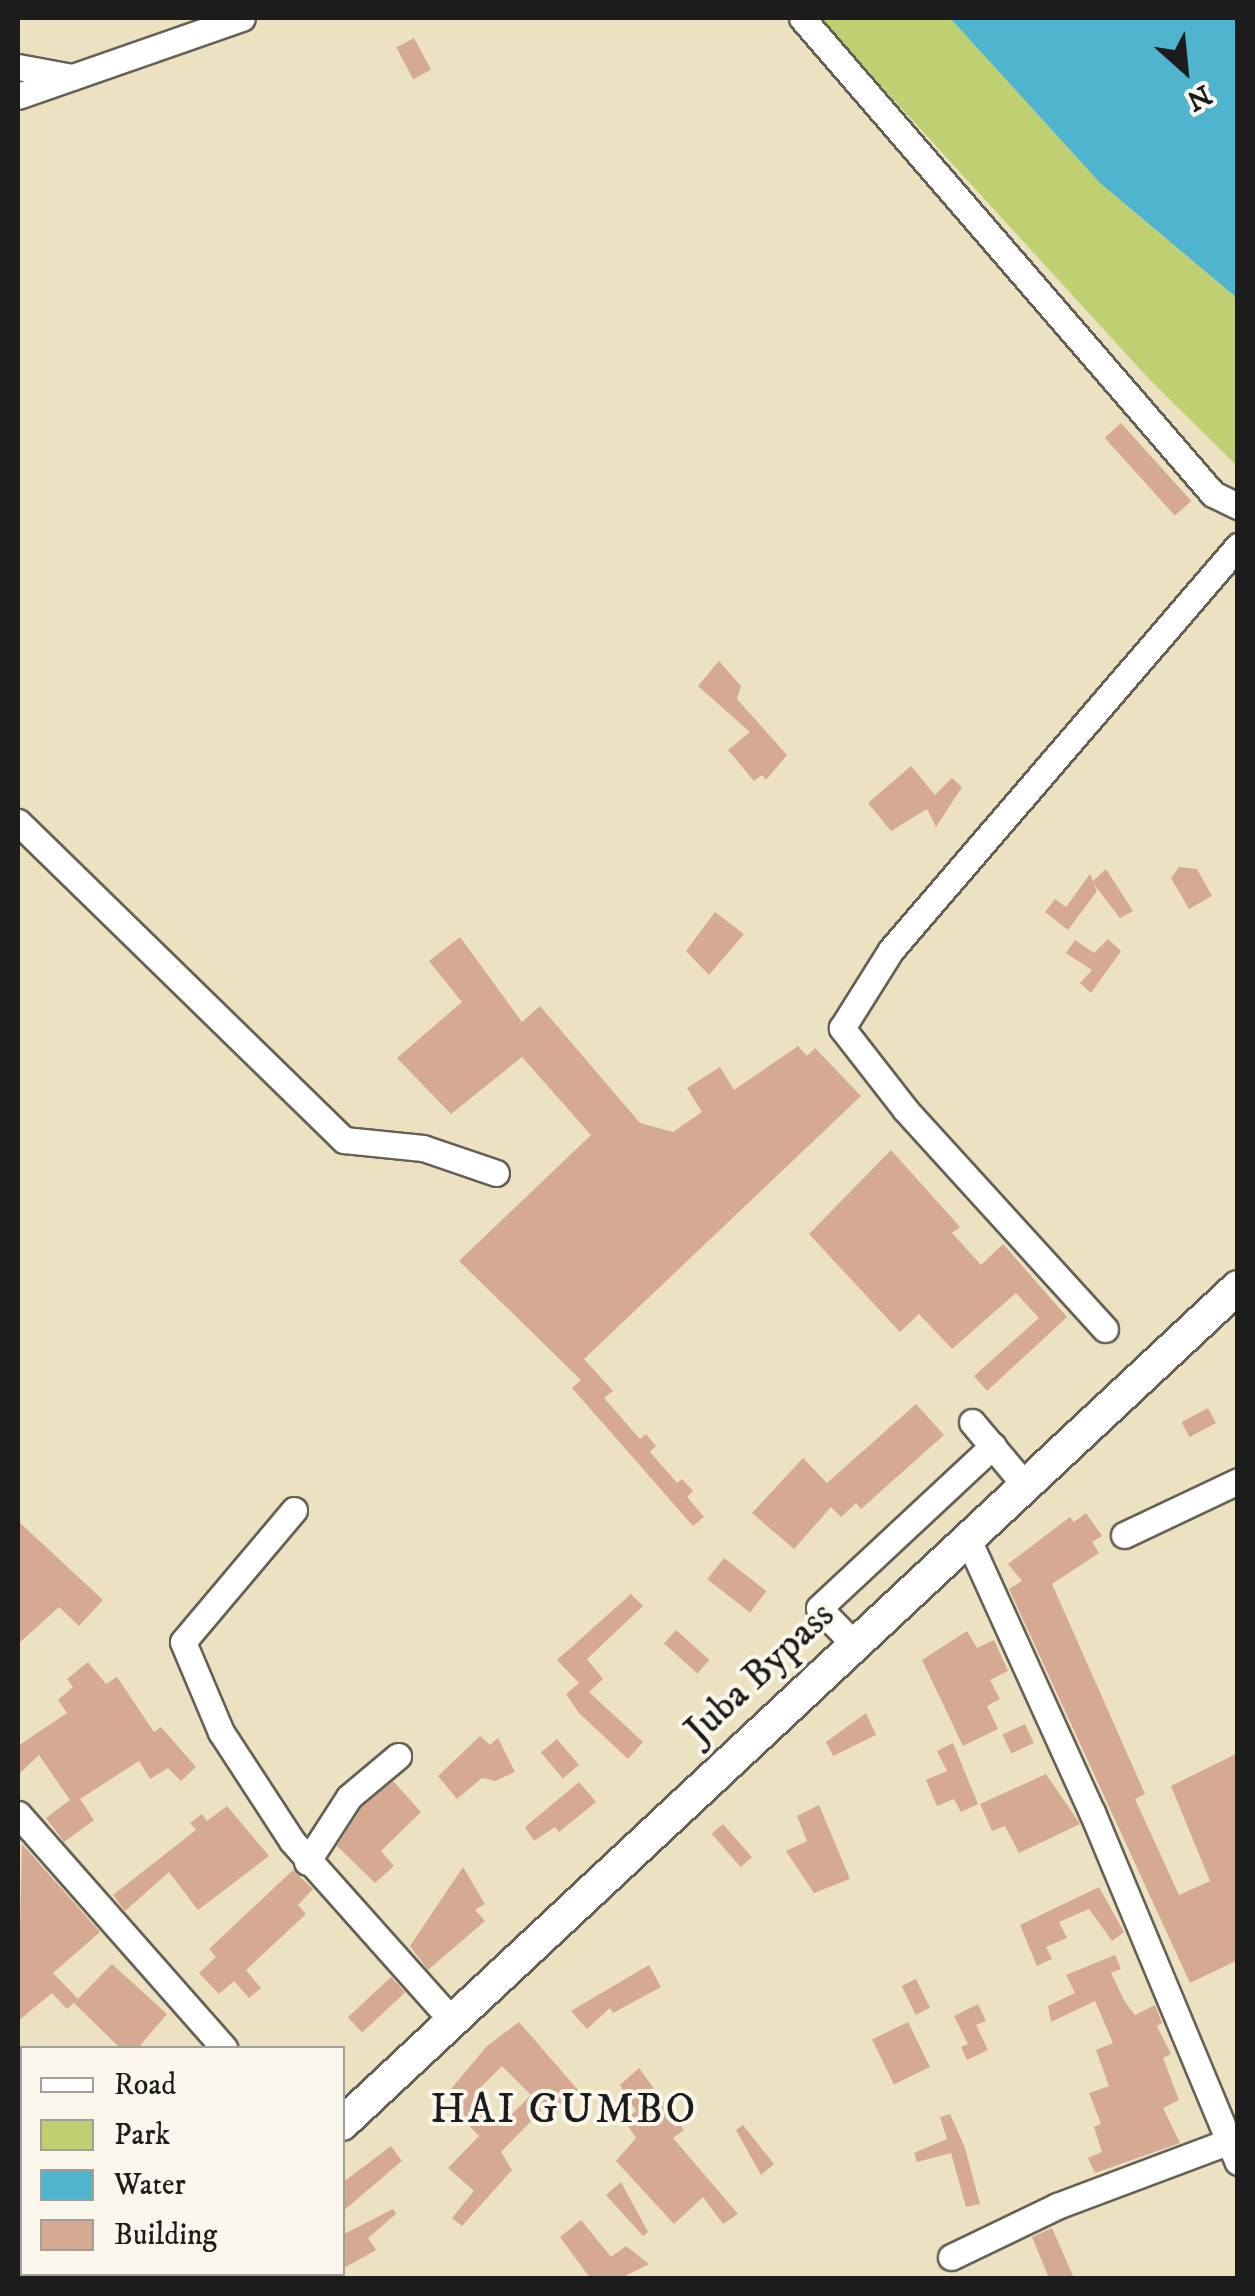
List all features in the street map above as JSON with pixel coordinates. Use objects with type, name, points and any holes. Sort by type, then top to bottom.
[{"type":"main road","name":"Juba Bypass","points":[[345,2121],[1238,1287]]},
{"type":"street","points":[[18,96],[242,18]]},
{"type":"street","points":[[802,18],[1213,494],[1238,506]]},
{"type":"street","points":[[18,68],[73,77]]},
{"type":"street","points":[[1105,1329],[905,1108],[842,1028],[891,950],[1238,546]]},
{"type":"street","points":[[18,822],[344,1140],[424,1148],[496,1173]]},
{"type":"street","points":[[972,1422],[1024,1484]]},
{"type":"street","points":[[854,1644],[819,1608],[993,1446]]},
{"type":"street","points":[[1124,1536],[1238,1480]]},
{"type":"street","points":[[294,1510],[183,1642],[221,1732],[306,1862],[453,2022]]},
{"type":"street","points":[[951,2257],[1056,2206],[1234,2152],[1092,1812],[967,1537]]},
{"type":"street","points":[[306,1862],[349,1797],[398,1756]]},
{"type":"street","points":[[21,1826],[222,2046]]},
{"type":"green space","points":[[819,18],[950,18],[1100,183],[1237,298],[1237,466],[1149,379]]},
{"type":"water","points":[[950,18],[1237,18],[1237,298],[1100,183]]},
{"type":"building","points":[[414,38],[431,70],[413,79],[396,47]]},
{"type":"building","points":[[1121,423],[1191,501],[1175,516],[1105,438]]},
{"type":"building","points":[[719,661],[741,686],[737,699],[787,755],[766,780],[762,775],[754,781],[728,750],[750,732],[698,686]]},
{"type":"building","points":[[911,766],[935,795],[952,778],[962,787],[936,827],[927,809],[891,831],[868,803]]},
{"type":"building","points":[[1179,867],[1197,869],[1212,896],[1189,909],[1171,878]]},
{"type":"building","points":[[1106,869],[1133,911],[1120,918],[1093,883],[1097,891],[1068,930],[1045,912],[1055,899],[1066,907],[1090,874],[1093,881]]},
{"type":"building","points":[[715,912],[744,934],[709,975],[686,951]]},
{"type":"building","points":[[460,937],[522,1022],[540,1006],[640,1123],[673,1132],[702,1112],[687,1088],[720,1067],[734,1090],[798,1046],[807,1056],[815,1048],[861,1096],[584,1359],[613,1391],[604,1398],[640,1439],[646,1434],[656,1446],[650,1452],[677,1483],[682,1479],[693,1491],[687,1497],[704,1517],[693,1526],[572,1388],[581,1380],[459,1261],[591,1135],[522,1057],[451,1114],[397,1058],[462,1002],[429,961]]},
{"type":"building","points":[[1108,939],[1121,951],[1091,993],[1080,983],[1092,970],[1066,953],[1075,940],[1094,953]]},
{"type":"building","points":[[891,1150],[960,1227],[952,1233],[981,1265],[1003,1244],[1067,1317],[987,1391],[974,1376],[1039,1318],[1016,1293],[952,1349],[919,1314],[900,1332],[809,1234]]},
{"type":"building","points":[[916,1404],[944,1435],[861,1509],[856,1503],[841,1517],[831,1507],[794,1549],[752,1513],[803,1458],[827,1483]]},
{"type":"building","points":[[1208,1408],[1216,1423],[1189,1437],[1182,1422]]},
{"type":"building","points":[[1086,1513],[1102,1536],[1092,1542],[1099,1553],[1052,1584],[1145,1794],[1135,1799],[1179,1895],[1210,1881],[1171,1786],[1238,1753],[1238,1960],[1190,1983],[1009,1589],[1022,1581],[1008,1564],[1070,1517],[1074,1522]]},
{"type":"building","points":[[18,1521],[103,1600],[79,1626],[59,1607],[18,1644]]},
{"type":"building","points":[[724,1558],[767,1591],[750,1613],[707,1579]]},
{"type":"building","points":[[631,1594],[643,1606],[587,1659],[603,1679],[589,1692],[643,1742],[628,1759],[579,1713],[566,1694],[579,1683],[557,1660]]},
{"type":"building","points":[[676,1630],[709,1660],[697,1673],[664,1643]]},
{"type":"building","points":[[967,1631],[977,1648],[994,1640],[1008,1671],[990,1680],[1000,1699],[987,1706],[998,1729],[963,1746],[922,1660]]},
{"type":"building","points":[[88,1662],[106,1684],[117,1677],[154,1732],[161,1727],[196,1767],[181,1781],[168,1768],[150,1779],[139,1761],[80,1799],[94,1820],[64,1842],[46,1818],[70,1800],[39,1755],[18,1775],[18,1746],[67,1713],[58,1700],[73,1687],[67,1679]]},
{"type":"building","points":[[866,1713],[876,1735],[833,1756],[826,1742]]},
{"type":"building","points":[[1025,1724],[1034,1743],[1011,1754],[1002,1735]]},
{"type":"building","points":[[480,1736],[490,1745],[498,1738],[515,1772],[495,1781],[482,1778],[457,1799],[438,1776]]},
{"type":"building","points":[[557,1739],[579,1765],[563,1779],[541,1752]]},
{"type":"building","points":[[953,1743],[978,1804],[961,1812],[954,1799],[937,1806],[926,1780],[947,1771],[937,1751]]},
{"type":"building","points":[[1046,1774],[1080,1824],[1019,1853],[1005,1826],[992,1831],[980,1804]]},
{"type":"building","points":[[393,1781],[421,1812],[381,1851],[394,1866],[375,1883],[337,1846],[361,1808]]},
{"type":"building","points":[[579,1782],[596,1802],[559,1832],[555,1827],[534,1841],[525,1827]]},
{"type":"building","points":[[819,1805],[850,1879],[814,1893],[786,1851],[807,1841],[797,1816]]},
{"type":"building","points":[[227,1806],[269,1856],[198,1910],[169,1872],[125,1911],[113,1895],[196,1830],[190,1823],[202,1814],[207,1821]]},
{"type":"building","points":[[723,1824],[752,1857],[741,1867],[712,1834]]},
{"type":"building","points":[[22,1844],[100,1932],[53,1973],[78,1999],[67,2009],[52,1993],[18,2021]]},
{"type":"building","points":[[463,1867],[485,1904],[475,1910],[485,1921],[428,1970],[410,1946]]},
{"type":"building","points":[[293,1870],[313,1889],[298,1905],[306,1914],[246,1970],[261,1988],[249,1998],[234,1981],[219,1994],[199,1973],[216,1957],[209,1949]]},
{"type":"building","points":[[1099,1887],[1124,1932],[1112,1941],[1089,1909],[1059,1922],[1067,1938],[1046,1947],[1052,1959],[1037,1966],[1020,1925]]},
{"type":"building","points":[[1115,1955],[1121,1969],[1111,1973],[1125,2002],[1135,2015],[1155,2005],[1162,2023],[1157,2026],[1171,2054],[1163,2058],[1179,2100],[1163,2108],[1180,2143],[1095,2173],[1088,2158],[1102,2152],[1094,2127],[1101,2124],[1089,2093],[1109,2086],[1096,2050],[1113,2043],[1095,2001],[1051,2022],[1048,2006],[1075,1993],[1066,1975]]},
{"type":"building","points":[[112,1964],[167,2014],[140,2046],[118,2046],[74,2003]]},
{"type":"building","points":[[649,1965],[661,1987],[613,2013],[610,2008],[587,2029],[571,2011]]},
{"type":"building","points":[[391,1977],[405,1992],[362,2033],[348,2017]]},
{"type":"building","points":[[916,1979],[930,2008],[916,2015],[902,1986]]},
{"type":"building","points":[[978,2004],[986,2021],[976,2025],[988,2050],[967,2060],[961,2047],[968,2044],[954,2016]]},
{"type":"building","points":[[519,2022],[578,2090],[556,2114],[547,2105],[501,2152],[512,2170],[462,2226],[452,2218],[474,2191],[448,2168],[479,2136],[453,2109],[461,2101],[450,2090],[487,2046]],"holes":[[[502,2066],[531,2095],[503,2123],[474,2094]]]},
{"type":"building","points":[[908,2022],[930,2067],[894,2084],[872,2040]]},
{"type":"building","points":[[639,2068],[684,2130],[673,2138],[738,2214],[723,2224],[703,2197],[674,2224],[616,2161],[636,2138],[624,2120],[636,2111],[620,2085]]},
{"type":"building","points":[[950,2114],[965,2148],[980,2204],[966,2207],[951,2153],[917,2162],[914,2153],[947,2139],[940,2117]]},
{"type":"building","points":[[743,2125],[774,2164],[761,2175],[736,2130]]},
{"type":"building","points":[[391,2146],[402,2161],[345,2209],[345,2181]]},
{"type":"building","points":[[621,2182],[648,2232],[643,2236],[606,2195]]},
{"type":"building","points":[[393,2209],[396,2214],[368,2238],[376,2250],[345,2267],[345,2233]]},
{"type":"building","points":[[581,2220],[611,2257],[626,2246],[649,2264],[621,2278],[590,2278],[560,2237]]},
{"type":"building","points":[[1052,2228],[1074,2278],[1049,2278],[1032,2237]]},
{"type":"district","name":"HAI GUMBO","points":[[564,2110]]}]
